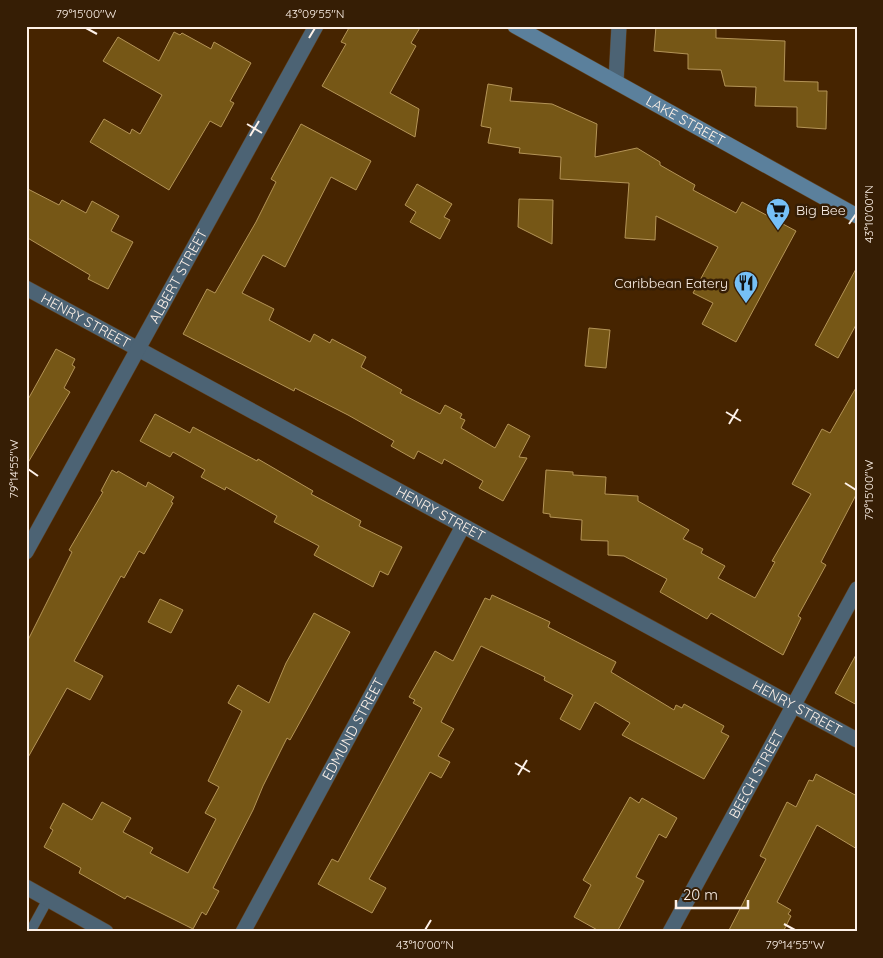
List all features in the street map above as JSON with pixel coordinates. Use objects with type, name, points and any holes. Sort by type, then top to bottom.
[{"type":"main road","name":"LAKE STREET","points":[[515,26],[857,215]]},
{"type":"street","name":"ALBERT STREET","points":[[26,552],[316,26]]},
{"type":"street","points":[[616,82],[619,26]]},
{"type":"street","name":"HENRY STREET","points":[[26,288],[857,740]]},
{"type":"street","name":"EDMUND STREET","points":[[243,932],[463,526]]},
{"type":"street","name":"BEECH STREET","points":[[670,932],[857,588]]},
{"type":"street","points":[[26,887],[106,932]]},
{"type":"lane","points":[[30,932],[48,899]]},
{"type":"building","points":[[350,26],[421,26],[411,43],[416,46],[390,93],[419,109],[415,137],[322,86],[346,44],[341,42]]},
{"type":"building","points":[[656,26],[716,26],[716,38],[785,41],[784,81],[818,82],[818,91],[827,91],[826,129],[797,127],[797,107],[755,106],[756,87],[725,86],[721,70],[688,69],[688,54],[654,51]]},
{"type":"building","points":[[174,32],[180,35],[182,33],[211,49],[214,42],[251,63],[230,101],[234,103],[221,127],[210,121],[169,190],[90,142],[104,119],[130,134],[132,129],[140,134],[162,95],[103,61],[118,37],[159,61]]},
{"type":"building","points":[[488,84],[512,88],[510,101],[552,104],[597,124],[595,157],[637,148],[660,162],[660,165],[695,185],[693,190],[736,213],[742,202],[796,231],[736,342],[702,324],[713,303],[693,293],[718,247],[656,216],[655,240],[625,238],[629,183],[560,179],[561,157],[519,153],[520,148],[488,143],[491,128],[481,126]]},
{"type":"building","points":[[301,124],[371,161],[356,190],[331,177],[285,267],[263,255],[242,293],[274,309],[269,320],[310,342],[314,334],[330,343],[332,339],[366,357],[361,367],[402,390],[400,393],[440,414],[445,405],[462,414],[460,418],[465,420],[461,428],[495,448],[508,424],[530,436],[519,457],[527,458],[503,501],[479,488],[483,481],[444,459],[442,464],[418,451],[414,459],[391,446],[394,441],[348,415],[295,388],[294,391],[183,334],[207,289],[215,293],[256,222],[276,182],[271,179]]},
{"type":"building","points":[[417,184],[452,204],[444,217],[450,220],[440,239],[410,222],[416,212],[405,205]]},
{"type":"building","points":[[26,188],[59,205],[62,200],[86,213],[92,201],[119,216],[111,231],[133,242],[108,289],[88,279],[90,275],[26,237]]},
{"type":"building","points":[[519,199],[553,200],[552,244],[518,227]]},
{"type":"building","points":[[857,267],[857,323],[838,358],[815,345]]},
{"type":"building","points":[[589,328],[610,330],[606,368],[585,366]]},
{"type":"building","points":[[56,349],[75,359],[72,365],[75,367],[64,388],[70,392],[26,466],[26,403]]},
{"type":"building","points":[[857,386],[857,493],[821,562],[826,565],[798,616],[801,618],[783,655],[711,613],[707,619],[660,592],[667,579],[624,556],[608,555],[608,541],[581,540],[582,520],[550,517],[550,514],[543,513],[546,470],[573,472],[573,475],[606,477],[605,494],[638,496],[638,501],[689,530],[683,539],[703,549],[701,553],[725,566],[718,578],[755,598],[775,562],[772,561],[811,494],[792,484],[822,429],[830,433]]},
{"type":"building","points":[[155,414],[190,433],[193,427],[257,461],[258,459],[313,491],[311,494],[361,521],[359,526],[402,547],[388,575],[380,571],[373,587],[314,555],[319,546],[274,522],[277,516],[226,487],[225,490],[201,477],[205,470],[173,452],[170,457],[140,441]]},
{"type":"building","points":[[112,470],[117,473],[118,471],[146,487],[148,482],[174,497],[171,502],[173,503],[144,554],[139,551],[124,578],[121,576],[74,661],[103,676],[90,700],[67,688],[26,761],[26,644],[72,552],[69,550],[103,492],[101,491]]},
{"type":"building","points":[[492,595],[550,622],[548,627],[616,662],[611,672],[674,710],[676,705],[682,708],[684,704],[724,726],[721,732],[729,736],[704,779],[622,735],[630,723],[595,702],[580,730],[560,719],[573,695],[544,680],[545,677],[481,646],[441,722],[454,729],[438,756],[450,762],[441,778],[430,772],[369,879],[386,888],[372,913],[318,884],[332,859],[338,862],[422,708],[413,703],[415,700],[409,697],[435,651],[453,661],[485,598],[490,600]]},
{"type":"building","points":[[160,599],[183,610],[171,633],[148,622]]},
{"type":"building","points":[[314,613],[350,632],[290,740],[287,738],[213,888],[219,891],[206,915],[202,912],[193,929],[127,896],[125,899],[79,873],[81,868],[44,847],[53,830],[50,828],[63,803],[92,820],[102,802],[131,818],[123,832],[153,848],[150,853],[188,873],[216,819],[205,813],[219,787],[208,781],[242,711],[228,703],[238,685],[269,703],[286,663]]},
{"type":"building","points":[[857,653],[857,705],[835,693]]},
{"type":"building","points":[[816,774],[857,796],[857,849],[817,825],[777,902],[791,910],[788,914],[791,916],[783,932],[728,932],[766,859],[760,856],[787,802],[796,807],[809,780],[813,781]]},
{"type":"building","points":[[630,797],[639,803],[642,798],[677,818],[666,838],[659,834],[636,877],[644,881],[617,932],[601,932],[574,917],[591,885],[583,880]]},
{"type":"place","name":"Big Bee","points":[[778,231]]},
{"type":"place","name":"Caribbean Eatery","points":[[746,304]]}]
